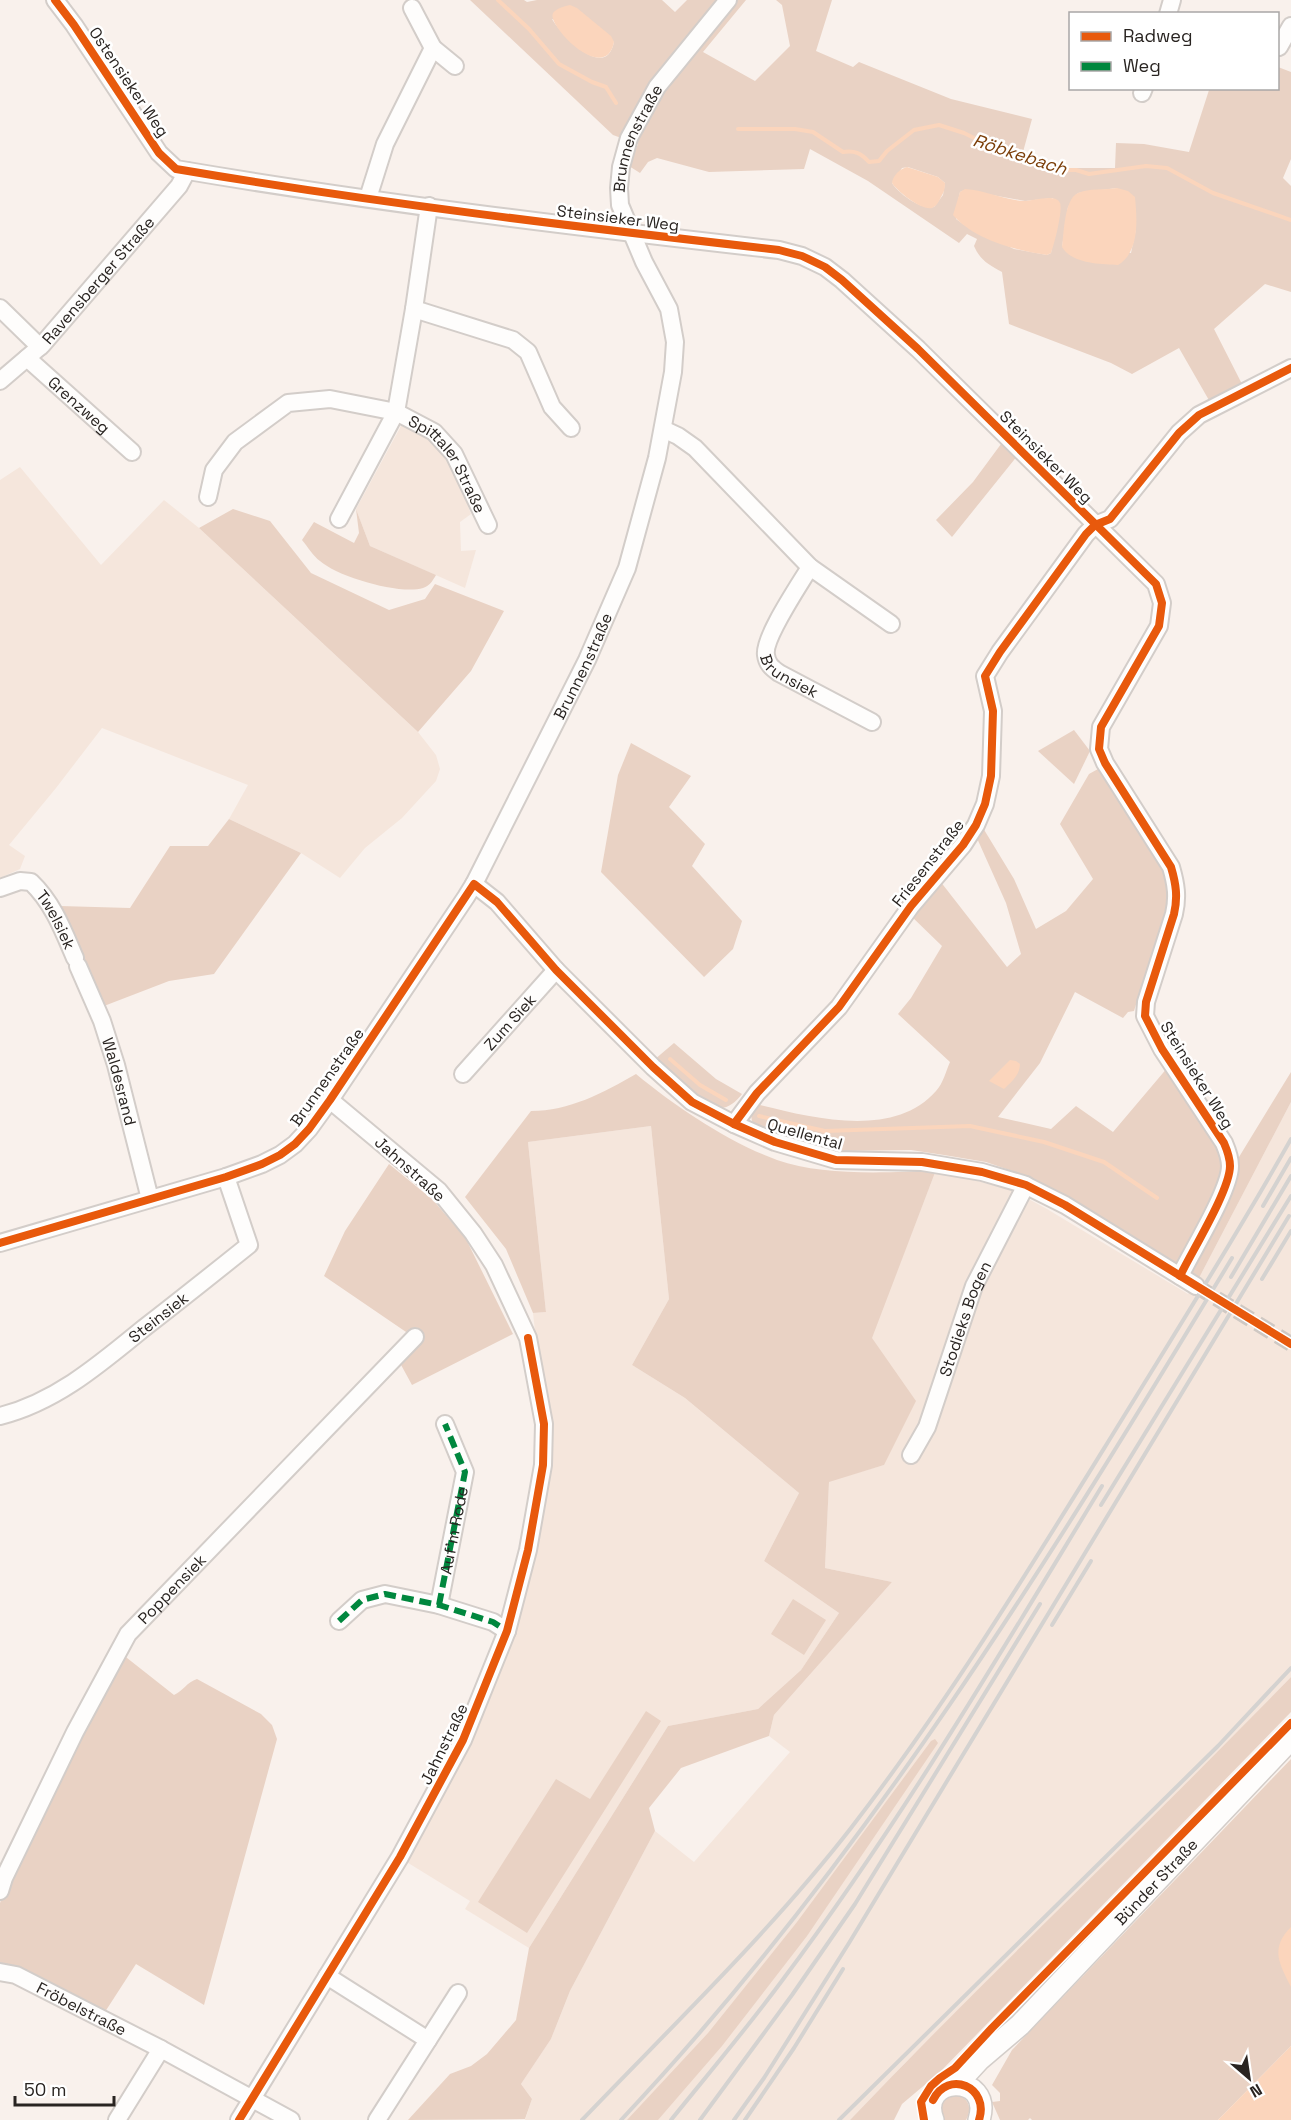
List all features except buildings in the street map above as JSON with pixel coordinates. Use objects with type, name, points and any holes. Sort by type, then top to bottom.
[{"type":"main road","name":"Bünder Straße","points":[[930,2118],[931,2105],[940,2090],[948,2085],[966,2088],[980,2059],[1020,2025],[1291,1739]]},
{"type":"main road","points":[[966,2088],[981,2104],[981,2119]]},
{"type":"street","name":"Ostensieker Weg","points":[[55,0],[75,25],[159,153],[176,169],[186,171]]},
{"type":"street","name":"Brunnenstraße","points":[[0,1243],[226,1177],[262,1164],[295,1144],[330,1100],[474,884],[587,660],[627,568],[657,458],[673,372],[675,342],[672,321],[665,300],[644,262],[620,205],[621,167],[629,138],[657,87],[728,0]]},
{"type":"street","points":[[412,8],[433,48],[455,66]]},
{"type":"street","points":[[1279,47],[1291,26]]},
{"type":"street","points":[[368,198],[385,144],[433,48]]},
{"type":"street","name":"Steinsieker Weg","points":[[186,171],[631,234],[779,250],[802,256],[825,267],[918,349],[1156,584],[1162,603],[1159,626],[1101,727],[1100,749],[1105,764],[1171,867],[1176,885],[1177,900],[1174,914],[1146,1002],[1145,1016],[1162,1049],[1224,1143],[1229,1156],[1227,1184],[1180,1276]]},
{"type":"street","name":"Ravensberger Straße","points":[[0,381],[33,353],[179,186],[186,171]]},
{"type":"street","name":"Spittaler Straße","points":[[339,519],[396,412],[429,206]]},
{"type":"street","name":"Grenzweg","points":[[0,308],[33,353],[132,452]]},
{"type":"street","points":[[414,309],[513,340],[528,352],[552,407],[571,428]]},
{"type":"street","name":"Friesenstraße","points":[[734,1125],[757,1093],[839,1007],[910,906],[963,844],[976,825],[986,804],[991,776],[993,711],[985,676],[1006,643],[1086,534],[1095,525],[1110,519],[1179,433],[1199,415],[1291,368]]},
{"type":"street","name":"Spittaler Straße","points":[[208,497],[214,470],[235,442],[288,403],[330,399],[396,412],[434,432],[454,454],[488,525]]},
{"type":"street","points":[[663,429],[695,448],[810,567],[891,624]]},
{"type":"street","name":"Brunsiek","points":[[810,567],[770,636],[765,653],[769,666],[872,722]]},
{"type":"street","name":"Twelsiek","points":[[0,888],[20,881],[32,882],[45,895],[76,962]]},
{"type":"street","name":"Quellental","points":[[474,884],[497,902],[556,970],[652,1067],[692,1102],[734,1125],[775,1142],[836,1160],[922,1162],[982,1172],[1026,1185],[1065,1205],[1196,1286]]},
{"type":"street","name":"Waldesrand","points":[[76,962],[102,1021],[116,1065],[150,1199]]},
{"type":"street","name":"Zum Siek","points":[[463,1074],[556,970]]},
{"type":"street","name":"Jahnstraße","points":[[239,2120],[400,1857],[463,1740],[507,1631],[528,1550],[543,1465],[544,1424],[528,1338],[494,1265],[466,1224],[439,1191],[330,1100]]},
{"type":"street","name":"Steinsiek","points":[[0,1416],[37,1402],[81,1379],[249,1245],[226,1177]]},
{"type":"street","name":"Stodieks Bogen","points":[[911,1455],[927,1427],[974,1286],[1026,1185]]},
{"type":"street","name":"Poppensiek","points":[[0,1892],[4,1878],[75,1731],[128,1634],[415,1337]]},
{"type":"street","name":"Auf'm Rode","points":[[438,1605],[465,1472],[445,1424]]},
{"type":"street","points":[[339,1621],[362,1600],[386,1594],[438,1605],[493,1622],[507,1631]]},
{"type":"street","name":"Fröbelstraße","points":[[0,1972],[16,1975],[161,2049],[252,2099]]},
{"type":"street","points":[[327,1976],[428,2040]]},
{"type":"street","points":[[377,2120],[458,1993]]},
{"type":"street","points":[[117,2120],[161,2049]]},
{"type":"street","points":[[252,2099],[291,2120]]},
{"type":"shaded area","points":[[470,0],[524,0],[527,2],[537,0],[662,0],[675,12],[687,0],[746,0],[703,52],[755,81],[790,46],[782,5],[776,0],[832,0],[816,51],[853,67],[859,62],[951,99],[1032,119],[1023,152],[1051,161],[1062,168],[1115,168],[1116,143],[1144,144],[1189,152],[1209,90],[1279,90],[1279,67],[1291,72],[1291,159],[1283,178],[1291,186],[1291,292],[1265,284],[1214,329],[1243,386],[1210,402],[1179,348],[1132,374],[1111,363],[1009,324],[1002,272],[982,259],[974,246],[977,239],[967,234],[959,243],[868,181],[810,149],[804,169],[709,172],[657,158],[648,162],[640,173],[629,166],[638,144],[613,135]],"holes":[[[552,19],[614,42],[609,53],[602,58],[584,52],[557,27]],[[908,167],[938,177],[945,183],[943,195],[934,207],[917,204],[892,183],[902,168]],[[1117,188],[1136,229],[1131,253],[1062,247],[1068,207],[1078,193]],[[965,190],[1025,201],[1053,198],[1059,213],[1051,253],[1047,255],[1014,249],[956,219],[960,192]]]},
{"type":"shaded area","points":[[570,5],[577,8],[611,36],[614,42],[609,54],[600,58],[589,55],[577,48],[558,29],[553,13]]},
{"type":"shaded area","points":[[907,167],[938,177],[945,183],[943,194],[934,207],[928,208],[916,204],[892,183],[897,173]]},
{"type":"shaded area","points":[[1117,188],[1128,191],[1135,197],[1134,244],[1125,259],[1118,265],[1095,263],[1080,260],[1067,253],[1062,247],[1064,226],[1067,209],[1073,197],[1087,190]]},
{"type":"shaded area","points":[[965,189],[1024,201],[1049,198],[1058,200],[1061,207],[1051,253],[1047,255],[1009,247],[972,231],[953,215],[960,192]]},
{"type":"shaded area","points":[[407,424],[428,436],[453,467],[471,514],[460,522],[461,551],[476,550],[465,588],[370,546],[356,509],[401,426]]},
{"type":"shaded area","points":[[1004,440],[1018,455],[952,537],[936,520],[973,482]]},
{"type":"shaded area","points":[[20,467],[101,565],[164,500],[199,528],[418,732],[436,755],[440,769],[436,781],[402,818],[365,848],[340,878],[301,853],[229,819],[248,785],[102,728],[9,845],[25,856],[20,869],[0,878],[0,480]]},
{"type":"shaded area","points":[[233,509],[270,521],[311,573],[389,610],[425,599],[435,584],[504,611],[471,671],[418,732],[199,528]]},
{"type":"shaded area","points":[[356,509],[370,546],[436,575],[429,584],[413,590],[385,587],[340,573],[315,557],[302,540],[314,522],[354,543],[359,533]]},
{"type":"shaded area","points":[[1074,730],[1090,751],[1074,784],[1038,751]]},
{"type":"shaded area","points":[[631,743],[691,776],[669,807],[705,844],[692,866],[742,921],[733,949],[704,977],[601,872],[618,775]]},
{"type":"shaded area","points":[[1098,769],[1106,774],[1167,878],[1170,895],[1134,1011],[1128,1012],[1123,1018],[1075,992],[1040,1063],[998,1117],[1051,1129],[1076,1106],[1113,1132],[1168,1067],[1224,1158],[1223,1179],[1176,1267],[1021,1174],[986,1162],[911,1150],[839,1151],[772,1134],[758,1128],[752,1121],[751,1115],[755,1102],[781,1110],[828,1119],[876,1120],[898,1115],[919,1106],[936,1091],[950,1062],[898,1014],[911,998],[942,946],[910,915],[940,881],[1007,967],[1021,954],[1006,903],[976,836],[983,828],[1014,879],[1036,929],[1066,911],[1093,879],[1060,824],[1089,774]]},
{"type":"shaded area","points":[[229,819],[301,853],[214,974],[169,981],[104,1006],[60,906],[130,908],[170,846],[208,846]]},
{"type":"shaded area","points":[[674,1043],[716,1079],[742,1094],[732,1104],[718,1108],[711,1106],[695,1094],[654,1060]]},
{"type":"shaded area","points":[[1010,1060],[1020,1064],[1020,1068],[1017,1075],[1004,1089],[989,1081]]},
{"type":"shaded area","points":[[1291,1072],[1291,1102],[1199,1278],[1191,1272],[1190,1266],[1233,1180],[1239,1157]]},
{"type":"shaded area","points":[[636,1074],[668,1099],[721,1134],[777,1160],[814,1169],[835,1171],[936,1170],[872,1338],[916,1401],[884,1465],[829,1482],[825,1568],[892,1582],[774,1715],[769,1736],[681,1768],[649,1808],[655,1831],[570,1991],[551,2039],[521,2084],[532,2099],[525,2119],[408,2120],[450,2074],[471,2066],[487,2054],[516,2020],[529,1948],[668,1726],[758,1709],[801,1670],[839,1613],[764,1561],[799,1493],[685,1398],[632,1365],[669,1299],[651,1126],[528,1142],[546,1312],[533,1313],[506,1249],[465,1197],[531,1111],[559,1108],[585,1100]]},
{"type":"shaded area","points":[[1291,1102],[1291,1677],[1196,1775],[850,2120],[525,2120],[532,2099],[521,2084],[551,2039],[570,1991],[655,1831],[694,1862],[790,1752],[769,1736],[774,1715],[892,1582],[825,1568],[829,1481],[884,1465],[871,1338],[936,1170],[1012,1190],[1188,1294],[1199,1278]]},
{"type":"shaded area","points":[[651,1126],[669,1299],[632,1365],[685,1398],[799,1493],[764,1561],[839,1613],[801,1670],[758,1709],[668,1726],[529,1948],[465,1909],[470,1901],[405,1861],[534,1552],[540,1376],[533,1313],[546,1312],[528,1142]]},
{"type":"shaded area","points":[[389,1164],[433,1200],[466,1239],[513,1334],[412,1385],[400,1363],[418,1345],[409,1334],[324,1276],[345,1231]]},
{"type":"shaded area","points":[[793,1599],[826,1620],[804,1655],[771,1634]]},
{"type":"shaded area","points":[[122,1654],[174,1695],[197,1679],[261,1714],[272,1725],[277,1739],[204,2005],[136,1964],[103,2015],[0,1965],[0,1903],[8,1881]]},
{"type":"shaded area","points":[[1291,1677],[1291,1712],[940,2072],[902,2104],[894,2120],[850,2120],[959,2008]]},
{"type":"shaded area","points":[[646,1711],[661,1721],[527,1933],[478,1902],[556,1779],[590,1799]]},
{"type":"shaded area","points":[[935,1739],[938,1743],[807,1936],[722,2046],[658,2120],[627,2120],[708,2033],[797,1922],[931,1741]]},
{"type":"shaded area","points":[[1291,1759],[1291,2046],[1218,2120],[1032,2120],[1030,2118],[1028,2120],[1000,2120],[992,2102],[1000,2101],[1000,2093],[992,2085],[1012,2050]]},
{"type":"shaded area","points":[[1291,1927],[1291,1987],[1280,1963],[1279,1949],[1280,1942]]},
{"type":"shaded area","points":[[1291,2046],[1291,2120],[1218,2120]]},
{"type":"shaded area","points":[[954,2094],[963,2097],[968,2103],[969,2111],[966,2120],[944,2120],[941,2116],[940,2108]]},
{"type":"waterway","name":"Röbkebach","points":[[498,0],[529,29],[559,64],[606,87],[616,103]]},
{"type":"waterway","name":"Röbkebach","points":[[738,129],[795,129],[813,132],[843,152],[857,153],[869,162],[879,161],[887,151],[914,130],[939,125],[964,133],[998,150],[1027,156],[1049,163],[1061,170],[1076,170],[1089,174],[1146,166],[1167,168],[1213,193],[1291,220]]},
{"type":"waterway","points":[[670,1059],[700,1085],[726,1100]]},
{"type":"waterway","points":[[759,1116],[825,1131],[970,1126],[1044,1142],[1104,1162],[1157,1198]]},
{"type":"tunnel","points":[[1196,1286],[1291,1344]]},
{"type":"railway","points":[[582,2120],[788,1904],[886,1782],[952,1687],[1047,1540],[1224,1254],[1291,1139]]},
{"type":"railway","points":[[1263,1206],[1291,1158]]},
{"type":"railway","points":[[1231,1277],[1291,1176]]},
{"type":"railway","points":[[1101,1505],[1291,1196]]},
{"type":"railway","points":[[734,2120],[764,2078],[849,1943],[1289,1216]]},
{"type":"railway","points":[[1262,1279],[1291,1231]]},
{"type":"railway","points":[[621,2120],[710,2021],[793,1919],[873,1813],[1023,1595],[1232,1258]]},
{"type":"railway","points":[[671,2120],[770,1996],[869,1859],[949,1736],[1102,1486]]},
{"type":"railway","points":[[1052,1625],[1091,1561]]},
{"type":"railway","points":[[700,2120],[792,1995],[855,1904],[1040,1604]]},
{"type":"railway","points":[[839,2120],[1218,1746],[1291,1668]]},
{"type":"railway","points":[[745,2120],[794,2048],[843,1969]]},
{"type":"marked path","points":[[439,1605],[465,1472],[445,1424]]},
{"type":"marked path","points":[[339,1621],[362,1600],[385,1594],[439,1605],[493,1622],[507,1631]]},
{"type":"cycle path","points":[[55,0],[159,153],[176,169],[477,214],[779,250],[802,256],[825,267],[918,349],[1156,584],[1162,603],[1159,626],[1101,727],[1099,749],[1105,763],[1171,867],[1175,885],[1174,914],[1146,1002],[1145,1016],[1162,1049],[1224,1143],[1230,1166],[1224,1190],[1210,1221],[1180,1276]]},
{"type":"cycle path","points":[[734,1124],[757,1093],[839,1007],[911,906],[963,845],[976,825],[985,804],[991,776],[993,711],[985,676],[1086,534],[1095,525],[1110,519],[1179,433],[1199,415],[1291,368]]},
{"type":"cycle path","points":[[0,1243],[226,1177],[262,1164],[295,1144],[330,1100],[474,884],[497,902],[556,970],[653,1067],[692,1102],[775,1142],[836,1160],[922,1162],[982,1172],[1026,1185],[1065,1205],[1291,1344]]},
{"type":"cycle path","points":[[239,2120],[400,1857],[463,1740],[507,1631],[528,1550],[543,1465],[544,1424],[528,1338]]},
{"type":"cycle path","points":[[924,2120],[921,2102],[931,2086],[955,2068],[1291,1723]]},
{"type":"cycle path","points":[[933,2100],[948,2085],[966,2086],[979,2099],[981,2108],[979,2120]]}]
